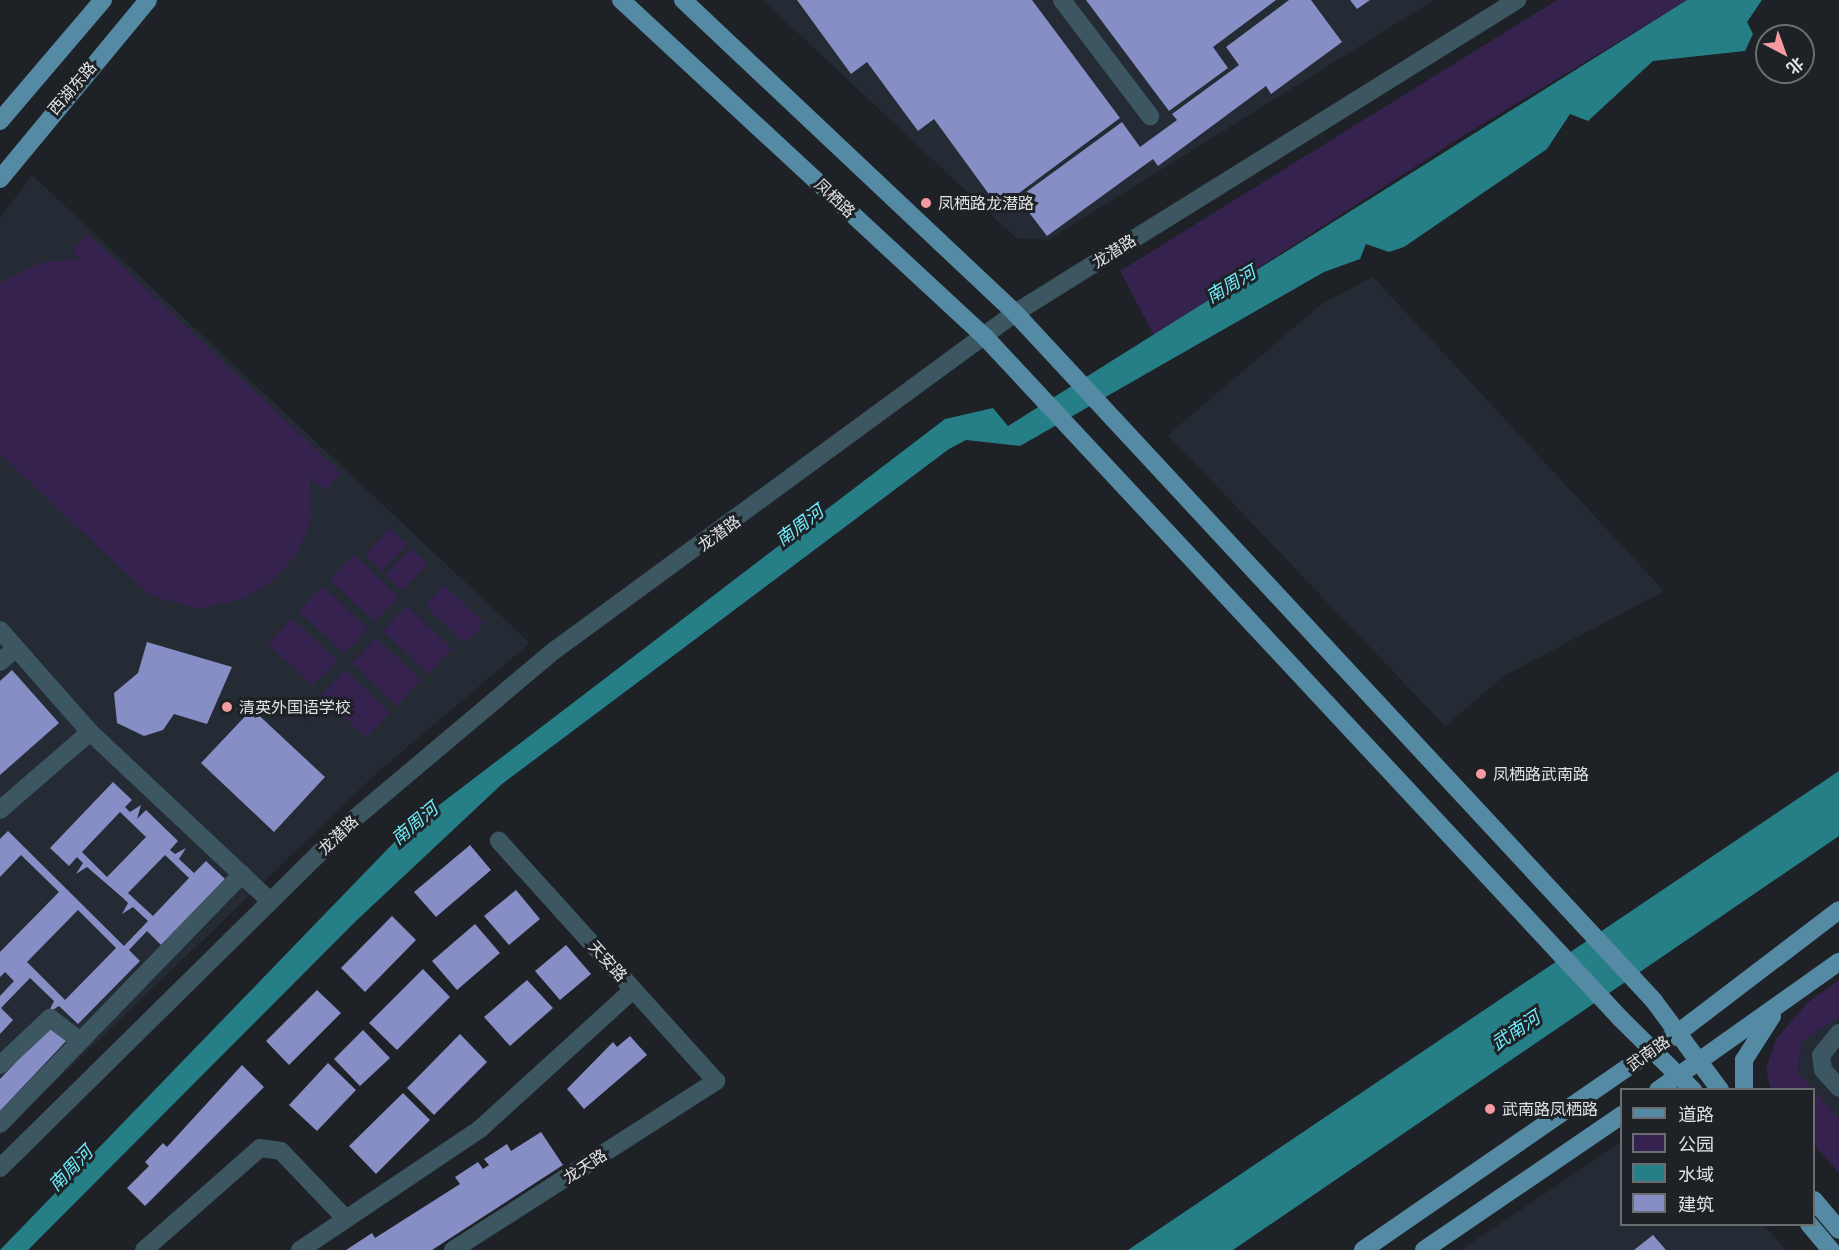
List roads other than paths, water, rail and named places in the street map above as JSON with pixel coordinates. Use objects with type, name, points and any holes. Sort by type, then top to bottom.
[{"type":"main road","name":"西湖东路","points":[[0,122],[103,0]]},
{"type":"main road","name":"西湖东路","points":[[0,179],[148,0]]},
{"type":"main road","name":"凤栖路","points":[[621,0],[985,337],[1652,1050]]},
{"type":"main road","points":[[683,0],[1015,313],[1654,1001],[1719,1088]]},
{"type":"main road","name":"武南路","points":[[1363,1250],[1679,1032],[1839,910]]},
{"type":"main road","points":[[1660,1088],[1839,962]]},
{"type":"main road","points":[[1744,1088],[1744,1060],[1761,1027],[1797,992]]},
{"type":"main road","points":[[1652,1050],[1692,1088]]},
{"type":"main road","points":[[1424,1250],[1620,1116]]},
{"type":"main road","points":[[1580,1143],[1620,1124]]},
{"type":"main road","points":[[1815,1201],[1836,1222]]},
{"type":"main road","points":[[1811,1226],[1832,1250]]},
{"type":"street","points":[[1062,0],[1150,116]]},
{"type":"street","name":"龙潜路","points":[[0,1168],[354,819],[555,651],[1015,313],[1517,0]]},
{"type":"street","points":[[0,630],[90,732],[270,901]]},
{"type":"street","points":[[0,810],[90,732]]},
{"type":"street","name":"天安路","points":[[499,842],[716,1082]]},
{"type":"street","points":[[0,1124],[242,874]]},
{"type":"street","points":[[300,1250],[480,1129],[633,990]]},
{"type":"street","points":[[0,1065],[50,1018],[80,1041]]},
{"type":"street","points":[[1839,1033],[1821,1055],[1823,1070],[1839,1088]]},
{"type":"street","name":"龙天路","points":[[453,1250],[716,1082]]},
{"type":"street","points":[[144,1250],[260,1148],[281,1151],[346,1219]]},
{"type":"water","name":"南周河","points":[[1687,0],[1762,0],[1747,22],[1753,34],[1745,51],[1653,61],[1588,121],[1570,114],[1547,149],[1404,247],[1389,252],[1366,244],[1360,259],[1324,272],[1020,446],[966,440],[949,449],[502,784],[356,921],[28,1250],[0,1250],[405,831],[945,419],[993,408],[1008,426]]},
{"type":"water","name":"武南河","points":[[1839,771],[1839,836],[1233,1250],[1128,1250]]},
{"type":"place","name":"凤栖路龙潜路","points":[[926,203]]},
{"type":"place","name":"清英外国语学校","points":[[227,707]]},
{"type":"place","name":"凤栖路武南路","points":[[1481,774]]},
{"type":"place","name":"武南路凤栖路","points":[[1490,1109]]}]
